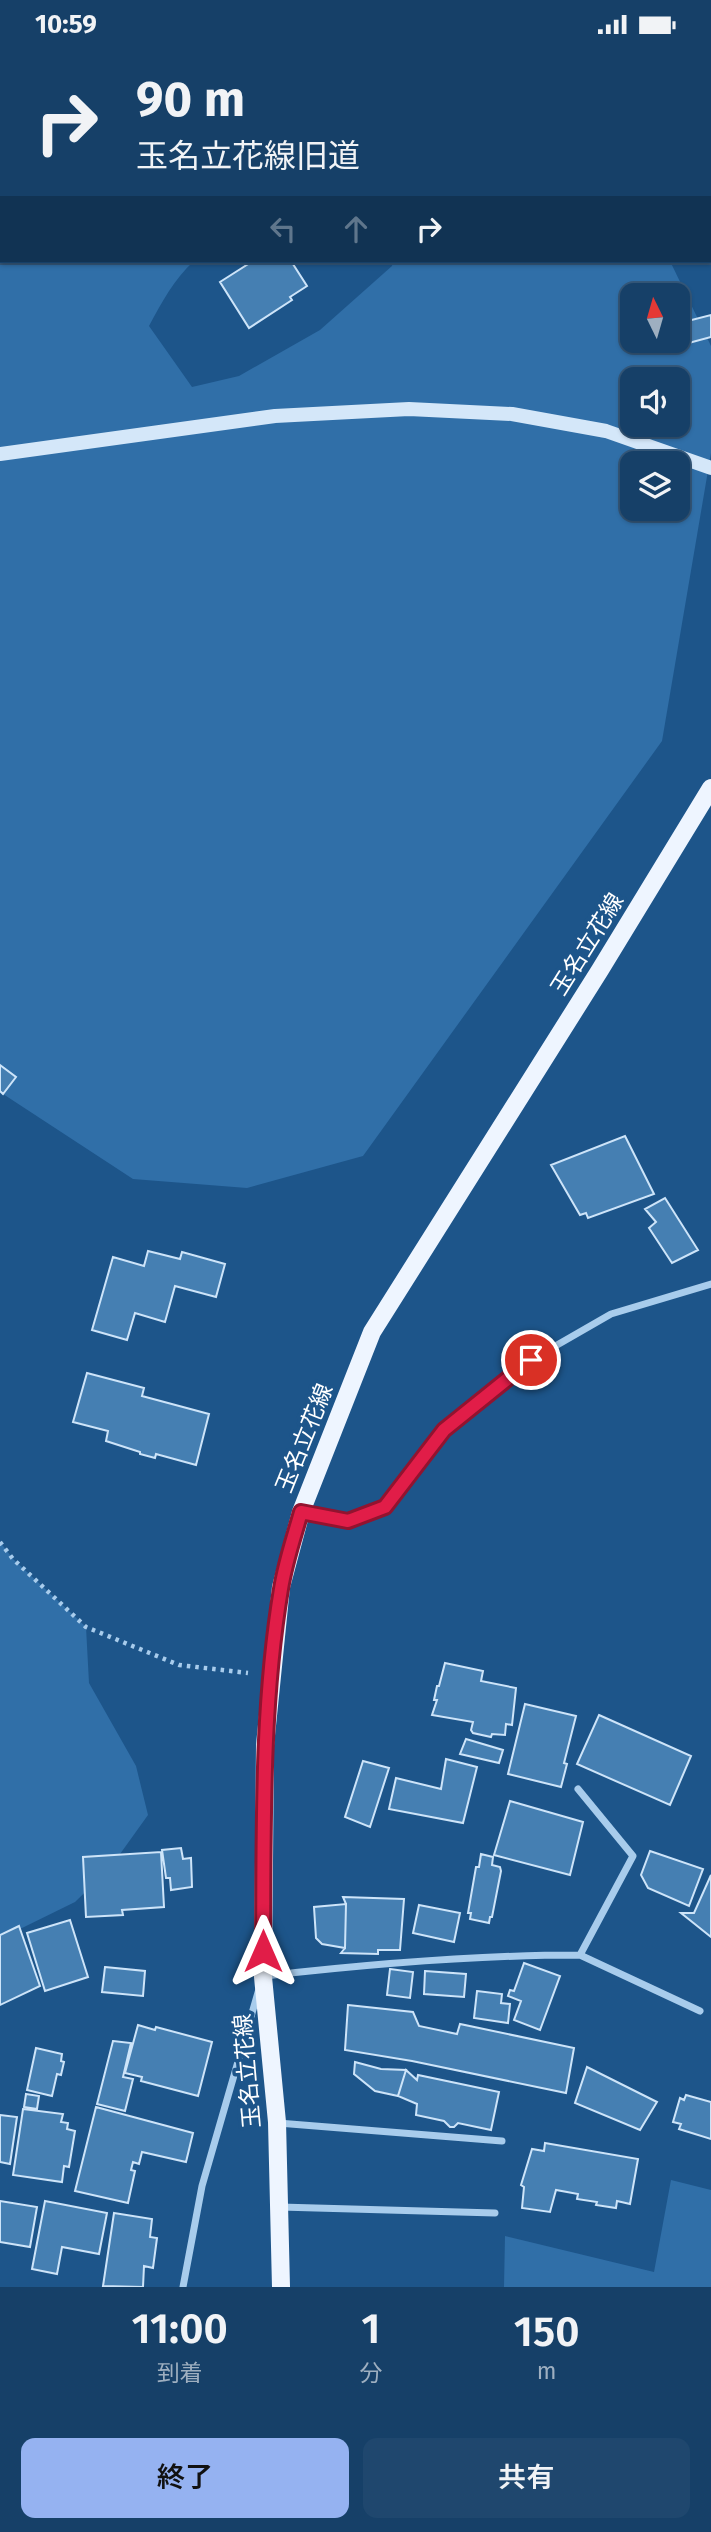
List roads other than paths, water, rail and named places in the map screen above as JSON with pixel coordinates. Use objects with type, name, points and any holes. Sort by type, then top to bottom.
[{"type":"main road","name":"玉名立花線","points":[[281,2287],[277,2122],[263,1976],[265,1745],[281,1587],[301,1512],[372,1332],[711,788]]},
{"type":"street","points":[[0,454],[275,417],[408,409],[512,414],[606,431],[711,468]]},
{"type":"street","points":[[301,1512],[348,1521],[385,1507],[444,1430],[531,1360],[611,1314],[711,1284]]},
{"type":"street","points":[[578,1789],[633,1856],[580,1955]]},
{"type":"street","points":[[183,2287],[202,2186],[263,1976],[382,1962],[503,1955],[580,1955],[700,2011]]},
{"type":"street","points":[[277,2122],[502,2141]]},
{"type":"street","points":[[279,2207],[495,2213]]}]
